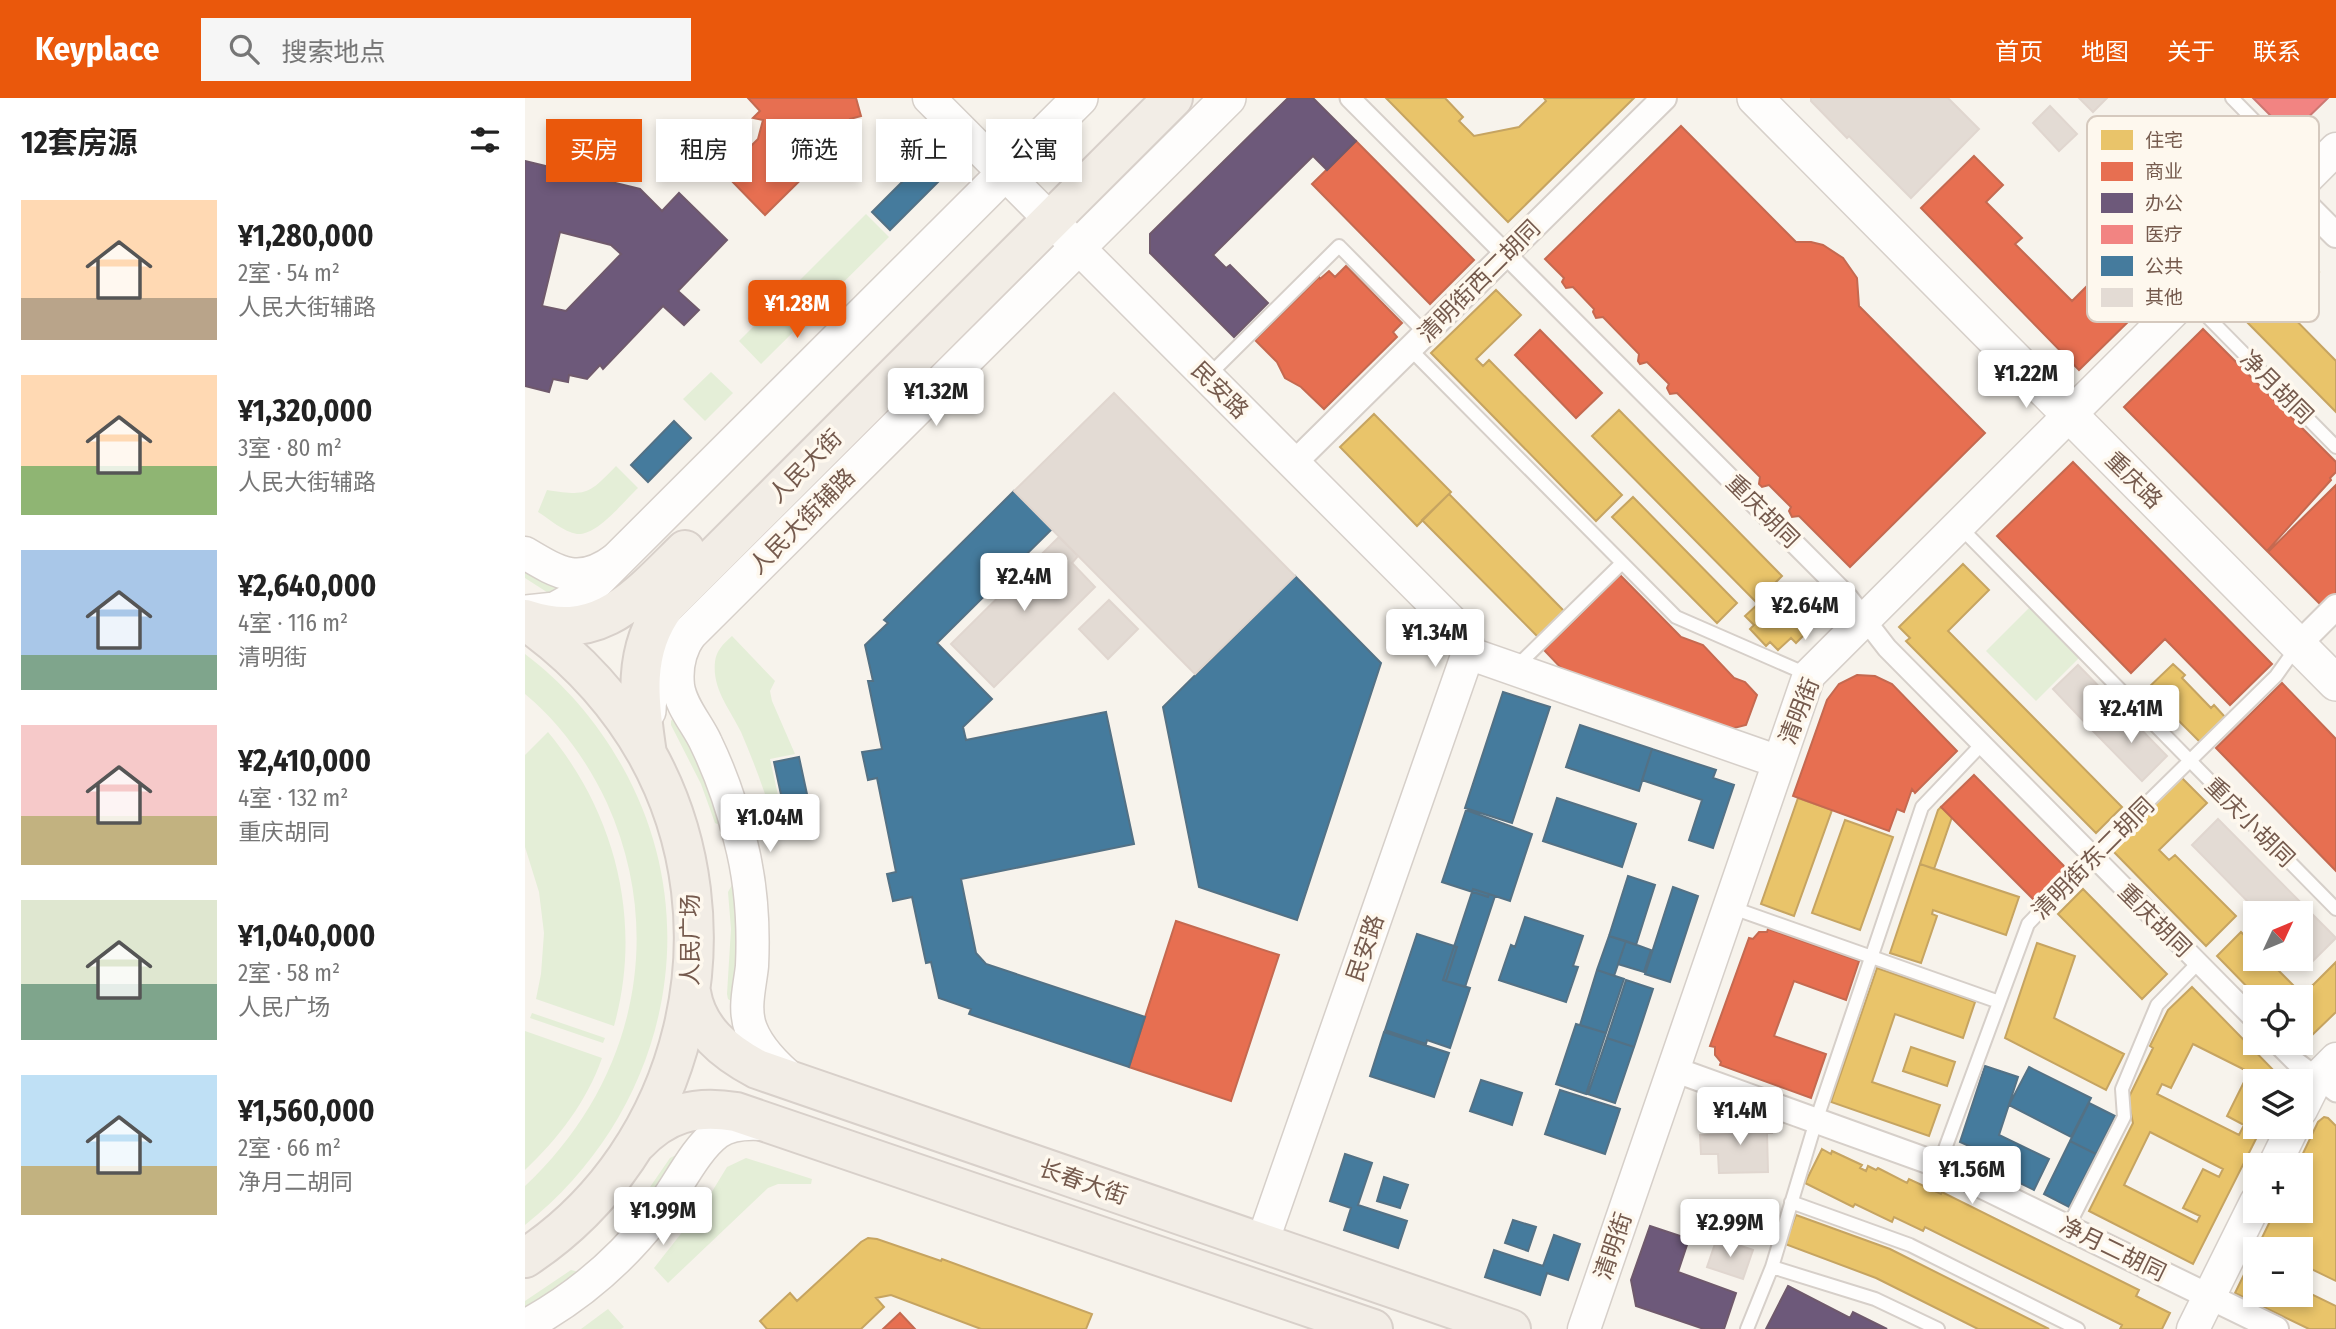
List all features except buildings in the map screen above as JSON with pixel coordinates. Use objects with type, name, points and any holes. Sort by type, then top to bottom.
[{"type":"main road","points":[[1059,119],[1080,98]]},
{"type":"main road","name":"人民大街","points":[[650,761],[639,705],[639,683],[645,644],[661,612],[1041,211],[1137,98]]},
{"type":"main road","name":"人民大街","points":[[525,620],[551,626],[584,625],[601,619],[631,600],[1041,211],[1173,98]]},
{"type":"main road","name":"人民大街辅路","points":[[650,761],[648,703],[662,665],[671,652],[1228,98]]},
{"type":"main road","name":"重庆路","points":[[1755,98],[2336,682]]},
{"type":"main road","points":[[525,613],[555,610],[582,595],[996,182]]},
{"type":"main road","name":"人民广场","points":[[525,620],[573,659],[597,683],[618,709],[650,761],[679,829],[687,862],[694,929],[691,992],[684,1030],[663,1094],[636,1144],[611,1180],[564,1229],[525,1258]]},
{"type":"main road","name":"长春大街","points":[[691,992],[695,1011],[701,1022],[730,1054],[757,1069],[1511,1329]]},
{"type":"main road","name":"长春大街","points":[[636,1144],[657,1124],[688,1111],[722,1109],[781,1126],[1373,1329]]},
{"type":"street","name":"民安路","points":[[929,98],[986,156]]},
{"type":"street","name":"重庆胡同","points":[[1350,98],[1846,595],[1887,648],[2243,1008]]},
{"type":"street","name":"清明街西二胡同","points":[[1294,463],[1664,98]]},
{"type":"street","name":"清明街","points":[[2319,166],[2336,149]]},
{"type":"street","name":"民安路","points":[[1012,182],[1460,630],[1467,641],[1468,653],[1262,1243]]},
{"type":"street","points":[[2319,210],[2336,235]]},
{"type":"street","name":"清明街","points":[[1584,1329],[1809,675],[2162,322]]},
{"type":"street","points":[[525,553],[551,569],[578,576],[607,566],[626,551]]},
{"type":"street","name":"清明街东二胡同","points":[[2298,645],[2336,607]]},
{"type":"street","points":[[697,626],[678,660],[679,689],[721,776],[743,851],[750,889],[752,928],[747,1005],[749,1024],[766,1054],[799,1085]]},
{"type":"street","points":[[1468,653],[1779,762]]},
{"type":"street","points":[[2289,1055],[2296,1062],[2330,1076],[2313,1096]]},
{"type":"street","name":"净月二胡同","points":[[1674,1069],[1939,1165],[2276,1329]]},
{"type":"street","points":[[525,1326],[571,1297],[630,1245],[679,1185],[700,1150],[720,1130],[745,1124],[781,1126]]},
{"type":"street","points":[[2193,1329],[2246,1223]]},
{"type":"lane","points":[[2232,98],[2246,116]]},
{"type":"lane","points":[[1207,377],[1339,246],[1418,341],[1676,617],[1809,675]]},
{"type":"lane","name":"净月胡同","points":[[2212,322],[2336,447]]},
{"type":"lane","name":"重庆小胡同","points":[[1958,526],[2336,909]]},
{"type":"lane","points":[[1514,670],[1622,562]]},
{"type":"lane","name":"清明街东二胡同","points":[[1939,1165],[2028,924],[2093,856],[2276,676],[2298,645]]},
{"type":"lane","points":[[1748,1329],[1772,1267],[1816,1121],[1921,807],[1982,744]]},
{"type":"lane","points":[[1730,907],[1999,1002]]},
{"type":"lane","points":[[2068,1227],[2124,1117],[2122,1089],[2157,1005],[2198,963]]},
{"type":"lane","points":[[1791,1202],[1910,1245],[2078,1329]]},
{"type":"lane","points":[[1772,1267],[1875,1299],[1938,1329]]},
{"type":"green space","points":[[866,214],[889,237],[761,364],[739,341]]},
{"type":"green space","points":[[711,372],[733,393],[705,421],[683,399]]},
{"type":"green space","points":[[616,466],[638,488],[610,517],[593,529],[585,533],[572,533],[538,512],[547,490],[571,493],[586,491],[599,483]]},
{"type":"green space","points":[[525,560],[562,584],[553,596],[525,578]]},
{"type":"green space","points":[[2030,607],[2080,657],[2036,701],[1986,651]]},
{"type":"green space","points":[[732,636],[775,681],[770,691],[772,701],[795,754],[770,759],[779,800],[768,803],[745,741],[716,681],[717,654]]},
{"type":"green space","points":[[525,654],[554,678],[580,705],[622,766],[649,827],[664,889],[667,952],[659,1014],[640,1073],[611,1129],[573,1180],[525,1225],[525,1186],[562,1146],[592,1103],[614,1057],[629,1008],[636,958],[635,906],[625,854],[607,803],[572,744],[525,694]]},
{"type":"green space","points":[[676,714],[684,716],[722,826],[715,823],[701,784],[671,725]]},
{"type":"green space","points":[[548,732],[572,764],[591,798],[617,871],[624,909],[625,948],[622,987],[614,1026],[536,999],[544,933],[539,892],[525,847],[525,755]]},
{"type":"green space","points":[[735,884],[739,885],[735,1004],[728,999],[727,994],[731,929],[728,892]]},
{"type":"green space","points":[[532,1013],[605,1038],[603,1043],[530,1018]]},
{"type":"green space","points":[[525,1031],[602,1058],[580,1104],[549,1145],[525,1170]]},
{"type":"green space","points":[[674,1156],[679,1158],[624,1233],[620,1226]]},
{"type":"green space","points":[[746,1158],[812,1179],[811,1184],[778,1184],[768,1188],[668,1283],[654,1268],[705,1203],[727,1167]]},
{"type":"green space","points":[[571,1270],[579,1272],[525,1319],[525,1301]]},
{"type":"green space","points":[[608,1309],[624,1327],[581,1329]]}]
